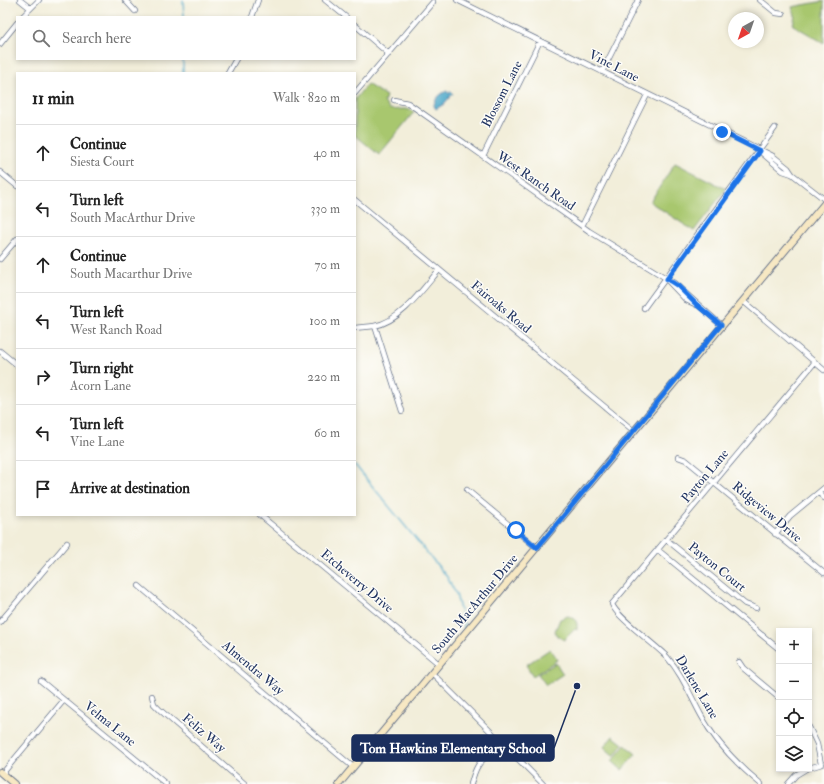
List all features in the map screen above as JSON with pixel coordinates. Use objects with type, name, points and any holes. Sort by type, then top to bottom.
[{"type":"street","points":[[20,0],[30,8]]},
{"type":"street","points":[[23,16],[39,0]]},
{"type":"street","points":[[125,0],[135,11]]},
{"type":"street","points":[[252,16],[258,0]]},
{"type":"street","points":[[325,0],[345,16]]},
{"type":"street","name":"Vine Lane","points":[[457,0],[760,151],[783,171],[792,174],[824,199]]},
{"type":"street","points":[[602,72],[638,0]]},
{"type":"street","points":[[760,0],[776,13],[783,14]]},
{"type":"street","points":[[356,92],[433,2]]},
{"type":"street","points":[[0,44],[16,25]]},
{"type":"street","points":[[356,26],[389,54]]},
{"type":"street","name":"Blossom Lane","points":[[483,156],[540,41]]},
{"type":"street","points":[[229,72],[235,60]]},
{"type":"street","points":[[582,226],[647,95]]},
{"type":"street","name":"West Ranch Road","points":[[394,100],[408,103],[582,226],[667,279],[721,325]]},
{"type":"street","points":[[644,308],[667,279],[775,128]]},
{"type":"street","points":[[0,172],[16,185]]},
{"type":"street","name":"Fairoaks Road","points":[[356,201],[634,431]]},
{"type":"street","points":[[721,325],[824,204]]},
{"type":"street","points":[[0,259],[16,240]]},
{"type":"street","points":[[356,328],[375,326],[400,312],[413,301],[438,270]]},
{"type":"street","points":[[743,300],[824,370]]},
{"type":"street","name":"South MacArthur Drive","points":[[339,784],[537,548],[721,325]]},
{"type":"street","points":[[375,326],[402,411]]},
{"type":"street","points":[[0,351],[16,364]]},
{"type":"street","name":"Payton Lane","points":[[612,604],[815,362]]},
{"type":"street","name":"Ridgeview Drive","points":[[678,457],[686,460],[824,573]]},
{"type":"street","points":[[775,534],[790,516],[824,488]]},
{"type":"street","points":[[467,490],[537,548]]},
{"type":"street","points":[[819,493],[824,498]]},
{"type":"street","name":"Etcheverry Drive","points":[[261,516],[439,664]]},
{"type":"street","name":"Payton Court","points":[[666,540],[745,604],[756,608]]},
{"type":"street","points":[[0,622],[67,543]]},
{"type":"street","points":[[658,550],[776,646]]},
{"type":"street","name":"Almendra Way","points":[[139,586],[353,767]]},
{"type":"street","name":"Darlene Lane","points":[[612,604],[616,613],[658,648],[672,664],[685,682],[701,716],[716,738],[746,772],[761,784]]},
{"type":"street","points":[[739,662],[743,668],[776,696]]},
{"type":"street","points":[[432,673],[542,784]]},
{"type":"street","name":"Velma Lane","points":[[41,681],[166,784]]},
{"type":"street","name":"Feliz Way","points":[[152,696],[154,704],[160,710],[245,784]]},
{"type":"street","points":[[14,784],[1,773],[64,700]]},
{"type":"street","points":[[812,733],[817,744],[822,764],[812,767]]},
{"type":"street","points":[[471,784],[477,765],[483,758],[492,753]]},
{"type":"street","points":[[788,784],[802,772]]},
{"type":"green space","points":[[824,1],[824,43],[793,25],[795,15],[792,7]]},
{"type":"green space","points":[[367,84],[386,96],[384,102],[389,109],[407,109],[414,112],[379,155],[356,136],[356,98]]},
{"type":"green space","points":[[675,163],[726,189],[694,231],[650,202]]},
{"type":"green space","points":[[568,616],[575,619],[577,630],[575,629],[564,640],[557,636],[555,631],[560,619]]},
{"type":"green space","points":[[550,649],[557,660],[533,676],[526,665]]},
{"type":"green space","points":[[556,663],[563,674],[546,685],[538,674]]},
{"type":"green space","points":[[613,736],[623,744],[614,756],[604,747]]},
{"type":"green space","points":[[625,745],[636,754],[622,770],[612,761]]},
{"type":"water","points":[[447,91],[449,94],[451,91],[453,93],[444,104],[436,109],[434,103],[442,93]]},
{"type":"waterway","points":[[183,0],[184,16]]},
{"type":"waterway","points":[[183,60],[183,72]]},
{"type":"waterway","points":[[356,466],[447,577],[456,594],[465,629]]},
{"type":"place","name":"Tom Hawkins Elementary School","points":[[577,686]]},
{"type":"route","points":[[516,530],[537,548],[721,325],[697,305],[692,298],[678,286],[667,279],[760,151],[722,132]]}]
